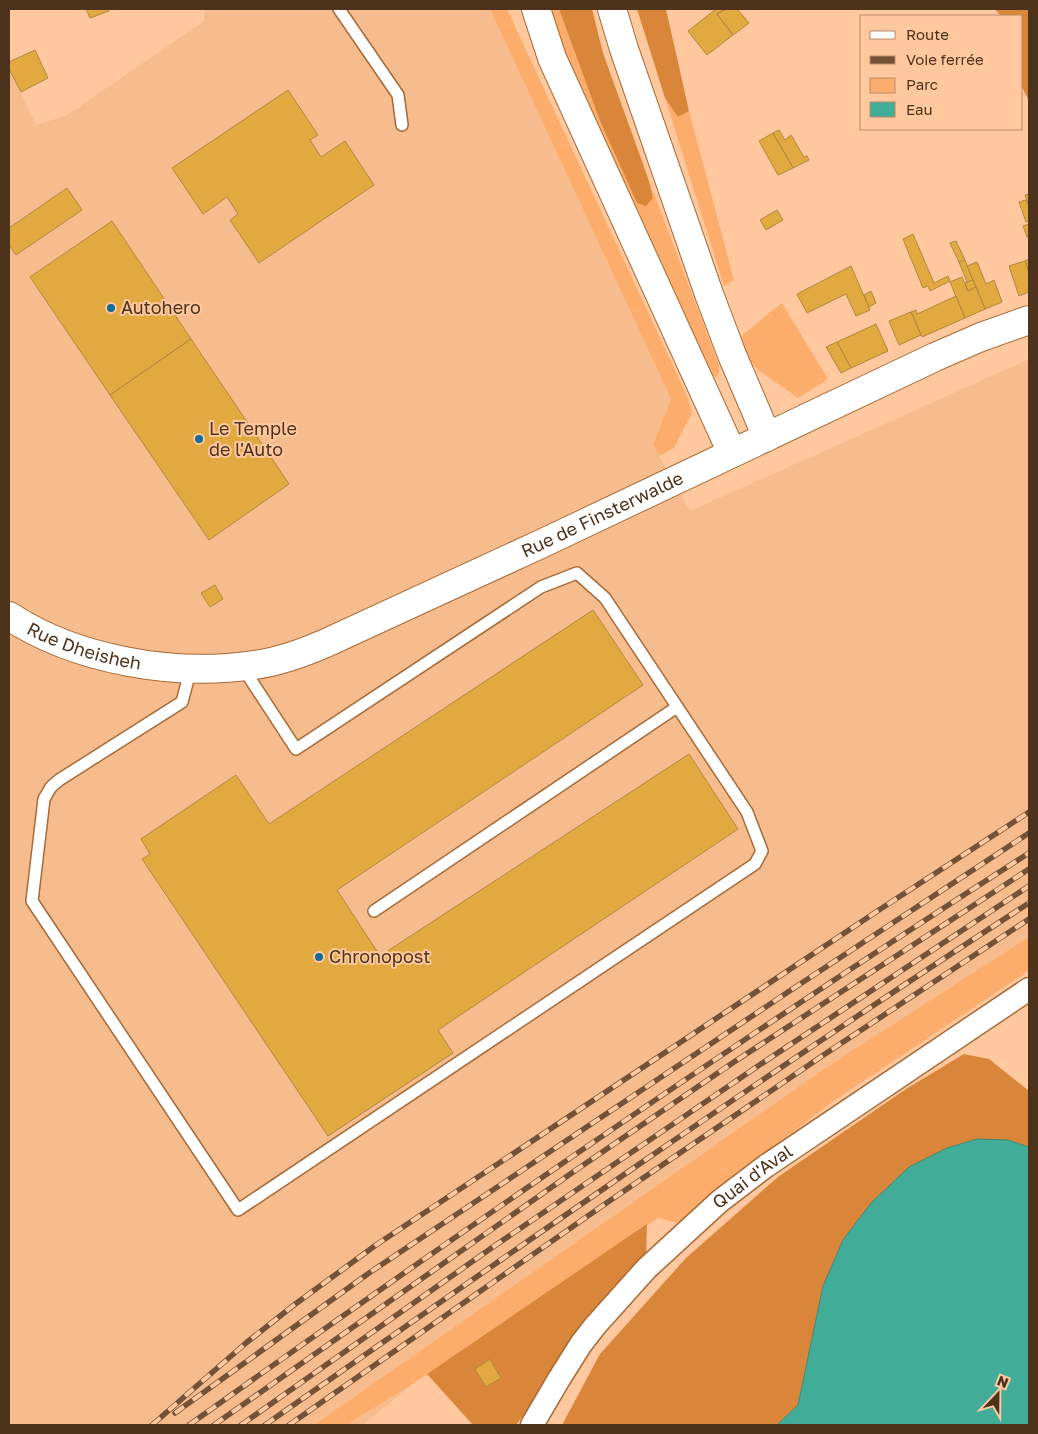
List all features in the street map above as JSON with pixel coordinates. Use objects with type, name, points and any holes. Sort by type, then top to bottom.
[{"type":"street","points":[[536,9],[545,39],[567,91],[732,453]]},
{"type":"street","points":[[612,9],[624,49],[709,294],[732,355],[767,437]]},
{"type":"street","name":"Rue de Finsterwalde","points":[[164,666],[218,669],[242,667],[289,657],[326,643],[935,358],[1029,320]]},
{"type":"street","name":"Rue Dheisheh","points":[[9,616],[45,636],[73,647],[110,658],[164,666]]},
{"type":"street","name":"Quai d'Aval","points":[[532,1425],[581,1344],[595,1326],[647,1268],[720,1201],[766,1166],[1029,989]]},
{"type":"lane","points":[[339,9],[398,96],[402,125]]},
{"type":"lane","points":[[191,668],[182,702],[59,780],[51,788],[44,799],[32,901],[238,1210],[755,864],[762,851],[747,812],[677,706],[605,598],[577,573],[541,587],[296,749],[242,667]]},
{"type":"lane","points":[[374,910],[677,706]]},
{"type":"shaded area","points":[[205,9],[490,9],[671,399],[653,445],[690,511],[1029,359],[1029,971],[530,1301],[414,1383],[363,1425],[9,1425],[9,69],[36,125],[67,115],[204,21]]},
{"type":"shaded area","points":[[559,9],[592,9],[603,53],[648,178],[653,198],[646,206],[637,203],[600,121]]},
{"type":"shaded area","points":[[637,9],[666,9],[689,111],[678,117],[665,98]]},
{"type":"shaded area","points":[[995,9],[1029,9],[1029,101],[1023,89],[1023,15],[1000,15]]},
{"type":"shaded area","points":[[964,1054],[989,1059],[1029,1091],[1029,1147],[1008,1140],[823,1286],[798,1405],[777,1425],[562,1425],[600,1354],[686,1258],[778,1177],[906,1089]]},
{"type":"shaded area","points":[[647,1224],[646,1258],[516,1425],[473,1425],[427,1374]]},
{"type":"green space","points":[[490,9],[507,9],[688,398],[692,413],[674,448],[659,456],[653,445],[671,399]]},
{"type":"green space","points":[[547,9],[559,9],[600,121],[637,203],[653,198],[648,178],[719,365],[717,378],[712,375],[633,209],[557,39]]},
{"type":"green space","points":[[665,98],[678,116],[689,111],[734,280],[724,286]]},
{"type":"green space","points":[[782,303],[828,379],[798,398],[758,370],[747,357],[738,339]]},
{"type":"green space","points":[[1029,937],[1029,970],[842,1095],[759,1157],[678,1223],[658,1218],[414,1383],[346,1425],[314,1425],[830,1065]]},
{"type":"water","points":[[977,1139],[1008,1140],[1029,1147],[1029,1425],[777,1425],[798,1405],[823,1286],[843,1240],[871,1203],[909,1167],[947,1148]]},
{"type":"building","points":[[86,9],[109,9],[109,11],[90,18]]},
{"type":"building","points":[[716,9],[726,9],[717,14],[733,35],[707,55],[688,31]]},
{"type":"building","points":[[726,9],[737,9],[749,23],[733,35],[717,14]]},
{"type":"building","points":[[35,50],[48,78],[21,92],[9,69],[9,62]]},
{"type":"building","points":[[288,90],[318,135],[310,140],[321,157],[345,141],[374,185],[259,263],[230,220],[238,214],[227,197],[203,214],[172,168]]},
{"type":"building","points":[[779,130],[785,140],[791,135],[804,157],[807,156],[809,160],[793,168],[773,133]]},
{"type":"building","points":[[773,133],[793,168],[778,175],[759,141]]},
{"type":"building","points":[[67,188],[82,210],[16,255],[9,245],[9,228]]},
{"type":"building","points":[[1029,194],[1029,207],[1025,195]]},
{"type":"building","points":[[1026,200],[1029,207],[1029,221],[1026,222],[1019,202]]},
{"type":"building","points":[[777,210],[783,220],[766,230],[760,220]]},
{"type":"building","name":"Autohero","points":[[112,221],[191,339],[110,395],[30,277]]},
{"type":"building","points":[[1029,224],[1029,237],[1027,237],[1023,226]]},
{"type":"building","points":[[913,234],[934,283],[948,276],[950,281],[930,291],[928,286],[923,288],[903,239]]},
{"type":"building","points":[[956,241],[965,260],[959,262],[950,243]]},
{"type":"building","points":[[1029,259],[1029,273],[1025,261]]},
{"type":"building","points":[[965,260],[973,280],[967,282],[959,262]]},
{"type":"building","points":[[1025,261],[1029,273],[1029,292],[1019,296],[1009,266]]},
{"type":"building","points":[[977,262],[986,284],[994,280],[1002,302],[985,309],[967,266]]},
{"type":"building","points":[[851,266],[870,310],[856,316],[846,294],[807,313],[797,294]]},
{"type":"building","points":[[962,277],[968,291],[976,287],[985,309],[965,318],[950,282]]},
{"type":"building","points":[[973,280],[976,287],[968,291],[965,283]]},
{"type":"building","points":[[871,291],[876,303],[869,307],[864,295]]},
{"type":"building","points":[[956,296],[965,318],[922,337],[911,312],[916,310],[917,314]]},
{"type":"building","points":[[911,312],[921,335],[899,345],[889,321]]},
{"type":"building","points":[[876,324],[888,351],[851,368],[837,342]]},
{"type":"building","name":"Le Temple de l'Auto","points":[[191,339],[289,484],[209,540],[110,395]]},
{"type":"building","points":[[837,342],[851,368],[841,373],[826,347]]},
{"type":"building","points":[[215,585],[223,599],[210,607],[201,593]]},
{"type":"building","points":[[593,610],[643,685],[337,890],[380,956],[689,754],[738,829],[438,1030],[453,1053],[328,1136],[142,859],[150,854],[141,839],[236,775],[269,824]]},
{"type":"building","points":[[490,1359],[501,1378],[486,1387],[475,1369]]},
{"type":"railway","points":[[152,1425],[246,1343],[376,1245],[1029,812]]},
{"type":"railway","points":[[175,1413],[369,1273],[1029,833]]},
{"type":"railway","points":[[189,1425],[397,1278],[711,1062],[1029,853]]},
{"type":"railway","points":[[214,1425],[576,1170],[731,1064],[1029,869]]},
{"type":"railway","points":[[241,1425],[490,1249],[758,1066],[1029,886]]},
{"type":"railway","points":[[265,1425],[740,1095],[1029,903]]},
{"type":"railway","points":[[289,1425],[605,1204],[825,1054],[1029,919]]},
{"type":"place","name":"Autohero","points":[[111,308]]},
{"type":"place","name":"Le Temple de l'Auto","points":[[199,439]]},
{"type":"place","name":"Chronopost","points":[[319,957]]}]
